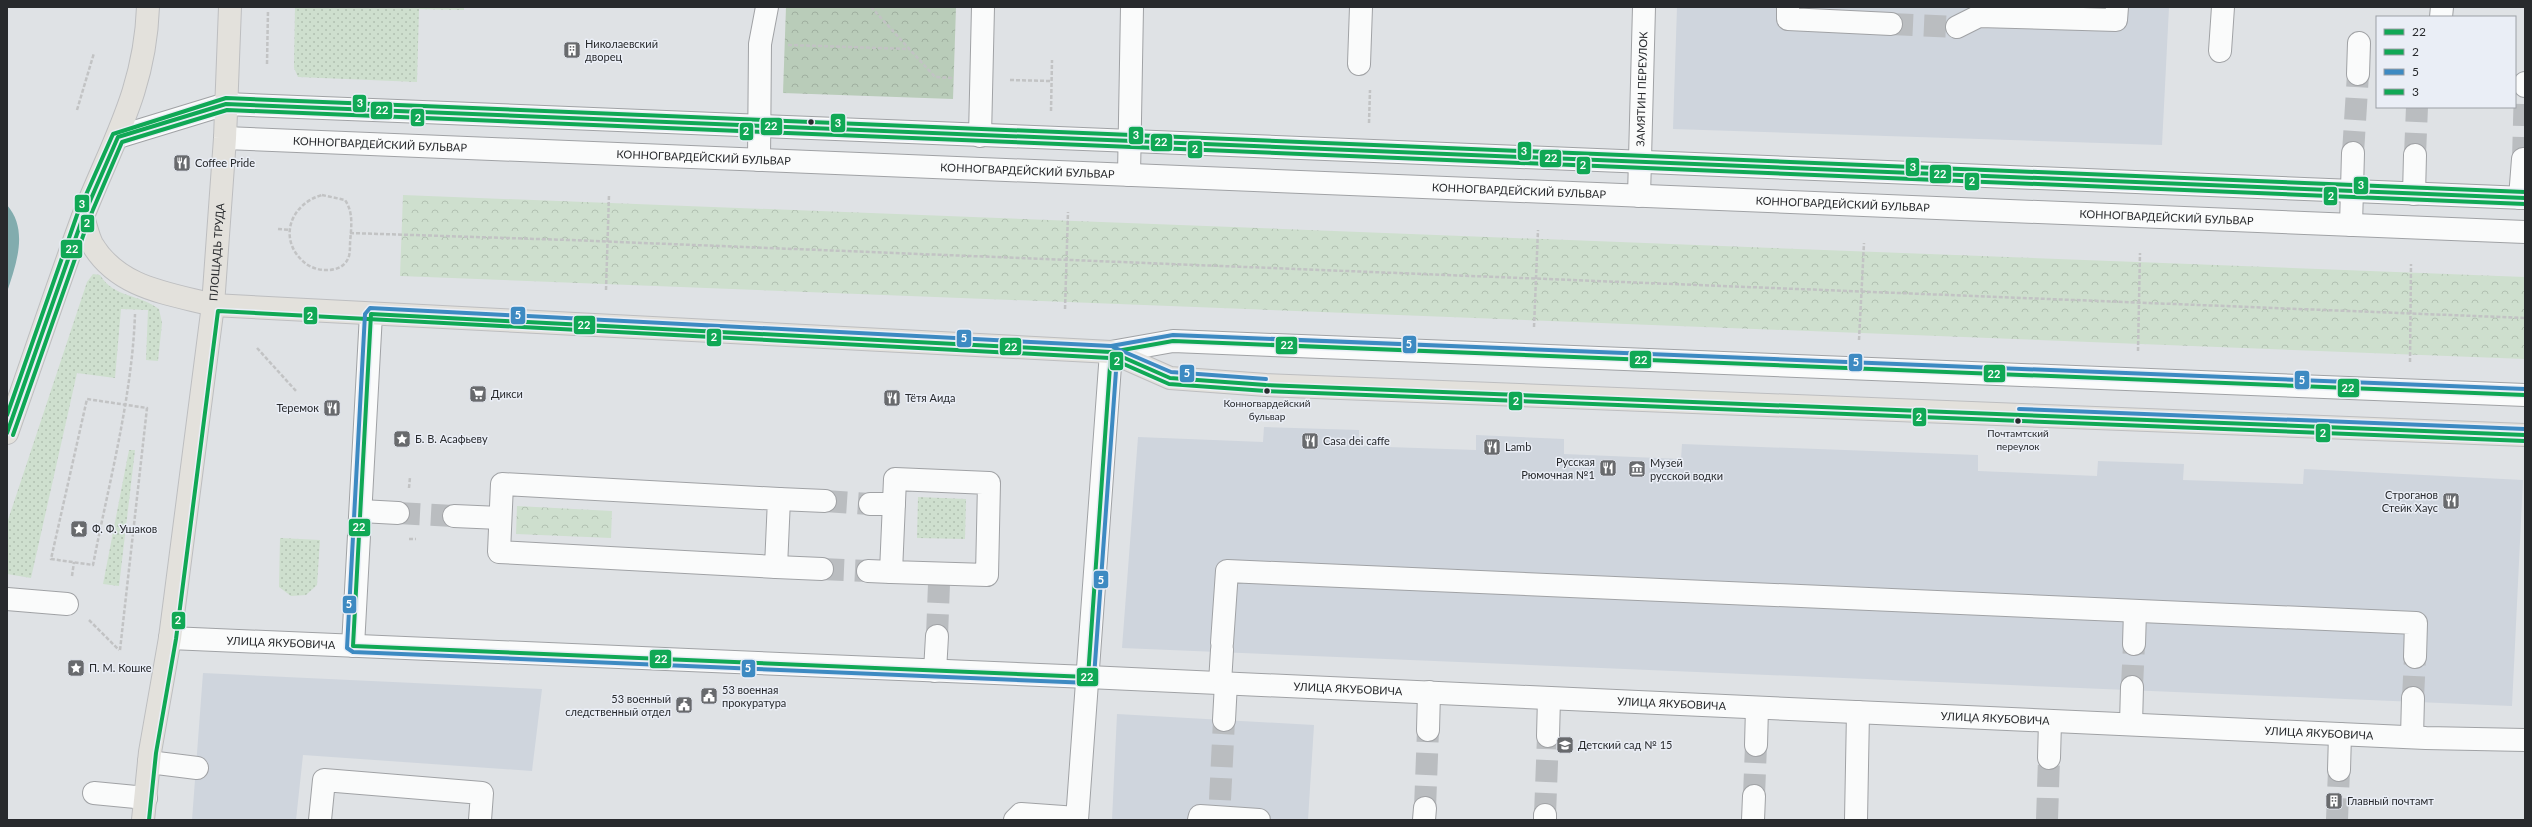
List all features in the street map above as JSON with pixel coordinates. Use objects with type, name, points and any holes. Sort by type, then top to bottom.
[{"type":"main road","points":[[7,433],[83,217],[133,100],[144,56],[148,7]]},
{"type":"main road","name":"ПЛОЩАДЬ ТРУДА","points":[[143,820],[149,762],[170,638],[213,305],[225,138],[230,7]]},
{"type":"main road","points":[[83,217],[92,243],[110,266],[125,279],[161,292],[213,305],[1111,352],[1170,378],[1266,385],[2525,435]]},
{"type":"street","points":[[759,160],[760,44],[768,7]]},
{"type":"street","points":[[980,136],[983,7]]},
{"type":"street","points":[[1128,175],[1132,7]]},
{"type":"street","points":[[1359,64],[1360,7]]},
{"type":"street","name":"ЗАМЯТИН ПЕРЕУЛОК","points":[[1639,196],[1644,7]]},
{"type":"street","points":[[1788,7],[1788,19],[1891,24]]},
{"type":"street","points":[[1957,27],[1979,12],[2116,20],[2117,7]]},
{"type":"street","points":[[2220,51],[2222,7]]},
{"type":"street","points":[[2358,74],[2360,43]]},
{"type":"street","points":[[118,137],[226,104],[2523,198],[2523,159]]},
{"type":"street","name":"КОННОГВАРДЕЙСКИЙ БУЛЬВАР","points":[[225,138],[2525,232]]},
{"type":"street","points":[[2351,226],[2353,153]]},
{"type":"street","points":[[2414,194],[2415,155]]},
{"type":"street","points":[[353,646],[371,314]]},
{"type":"street","points":[[1015,820],[1021,814],[1077,819],[1111,352],[1173,340],[2525,394]]},
{"type":"street","points":[[868,571],[891,572],[939,579],[987,575],[989,483],[895,479],[891,572]]},
{"type":"street","points":[[822,569],[499,552],[500,518],[502,484],[825,501]]},
{"type":"street","points":[[776,567],[779,499]]},
{"type":"street","points":[[870,504],[894,504]]},
{"type":"street","points":[[361,511],[398,513]]},
{"type":"street","points":[[454,516],[500,518]]},
{"type":"street","points":[[1224,720],[1222,646],[1227,571],[2416,623],[2415,657]]},
{"type":"street","points":[[7,599],[67,604]]},
{"type":"street","points":[[2134,644],[2136,611]]},
{"type":"street","points":[[935,670],[937,636]]},
{"type":"street","name":"УЛИЦА ЯКУБОВИЧА","points":[[170,638],[935,670],[2340,734],[2525,740]]},
{"type":"street","points":[[2131,724],[2132,687]]},
{"type":"street","points":[[1428,730],[1429,692]]},
{"type":"street","points":[[1548,736],[1549,698]]},
{"type":"street","points":[[2412,737],[2413,698]]},
{"type":"street","points":[[1756,745],[1757,708]]},
{"type":"street","points":[[1856,820],[1858,712]]},
{"type":"street","points":[[2049,758],[2050,721]]},
{"type":"street","points":[[2339,770],[2340,734]]},
{"type":"street","points":[[149,762],[197,768]]},
{"type":"street","points":[[320,820],[324,780],[482,793],[480,820]]},
{"type":"street","points":[[94,794],[146,798]]},
{"type":"street","points":[[1753,820],[1754,796]]},
{"type":"street","points":[[1213,812],[1259,820]]},
{"type":"path","points":[[267,64],[268,10]]},
{"type":"path","points":[[760,44],[909,49]]},
{"type":"path","points":[[77,110],[94,53]]},
{"type":"path","points":[[1051,113],[1052,60]]},
{"type":"path","points":[[1369,125],[1370,115]]},
{"type":"path","points":[[322,195],[345,200],[351,208],[349,257],[342,266],[326,270],[304,263],[295,252],[290,230],[292,218],[298,208],[312,198],[322,195]]},
{"type":"path","points":[[606,290],[609,195]]},
{"type":"path","points":[[1065,309],[1068,212]]},
{"type":"path","points":[[278,230],[290,230]]},
{"type":"path","points":[[1534,327],[1538,230]]},
{"type":"path","points":[[350,233],[608,241],[1535,280],[2525,318]]},
{"type":"path","points":[[1859,340],[1864,243]]},
{"type":"path","points":[[2138,352],[2140,254]]},
{"type":"path","points":[[2410,362],[2412,264]]},
{"type":"path","points":[[120,650],[147,408],[124,405],[87,399],[51,559],[93,565],[124,405],[133,362],[135,323]]},
{"type":"path","points":[[257,348],[296,391]]},
{"type":"shaded area","points":[[1677,7],[2169,7],[2162,145],[1673,129]]},
{"type":"shaded area","points":[[1264,427],[1359,430],[1359,446],[1476,450],[1476,435],[1564,439],[1564,454],[1681,459],[1682,444],[1978,455],[1978,471],[2097,476],[2098,461],[2184,464],[2183,480],[2303,484],[2304,469],[2523,480],[2512,706],[1122,648],[1138,437],[1263,442]]},
{"type":"shaded area","points":[[203,673],[542,689],[532,771],[303,755],[296,820],[192,820]]},
{"type":"shaded area","points":[[1117,714],[1314,725],[1308,820],[1112,820]]},
{"type":"green space","points":[[295,7],[464,7],[464,10],[419,9],[417,82],[298,77],[294,68]]},
{"type":"green space","points":[[786,7],[956,7],[953,99],[783,93]]},
{"type":"green space","points":[[403,195],[2525,277],[2525,359],[400,276]]},
{"type":"green space","points":[[93,274],[100,275],[112,288],[151,304],[159,309],[162,323],[158,361],[146,360],[148,310],[121,309],[115,378],[77,373],[31,578],[7,574],[7,523],[87,282]]},
{"type":"green space","points":[[129,450],[135,450],[119,586],[103,584]]},
{"type":"green space","points":[[918,497],[966,499],[965,539],[917,538]]},
{"type":"green space","points":[[517,506],[612,511],[611,538],[516,534]]},
{"type":"green space","points":[[280,538],[320,540],[317,585],[306,595],[291,596],[279,587]]},
{"type":"water","points":[[7,205],[14,215],[18,225],[19,248],[14,271],[7,292]]},
{"type":"tunnel","points":[[1891,24],[1957,27]]},
{"type":"tunnel","points":[[2353,153],[2358,74]]},
{"type":"tunnel","points":[[2523,159],[2525,86]]},
{"type":"tunnel","points":[[2415,155],[2417,108]]},
{"type":"tunnel","points":[[825,501],[870,504]]},
{"type":"tunnel","points":[[398,513],[454,516]]},
{"type":"tunnel","points":[[822,569],[868,571]]},
{"type":"tunnel","points":[[937,636],[939,584]]},
{"type":"tunnel","points":[[2132,687],[2134,644]]},
{"type":"tunnel","points":[[2413,698],[2415,657]]},
{"type":"tunnel","points":[[1220,800],[1224,720]]},
{"type":"tunnel","points":[[1425,808],[1428,730]]},
{"type":"tunnel","points":[[1545,815],[1548,736]]},
{"type":"tunnel","points":[[1754,796],[1756,745]]},
{"type":"tunnel","points":[[2047,820],[2049,758]]},
{"type":"tunnel","points":[[2337,820],[2339,770]]},
{"type":"transit line","name":"3","points":[[7,415],[77,215],[113,134],[226,98],[2525,192]]},
{"type":"transit line","name":"22","points":[[7,433],[83,217],[118,137],[226,104],[2525,198]]},
{"type":"transit line","name":"2","points":[[13,435],[89,219],[122,142],[227,110],[2525,204]]},
{"type":"transit line","name":"5","points":[[1117,357],[1094,677],[1090,683],[353,652],[347,648],[365,314],[370,308],[1111,346],[1173,335],[2525,389]]},
{"type":"transit line","name":"2","points":[[149,820],[156,753],[176,639],[218,311],[1110,358],[1169,384],[1266,391],[2525,441]]},
{"type":"transit line","name":"22","points":[[371,314],[1111,352],[1088,677],[353,646],[371,314]]},
{"type":"transit line","name":"22","points":[[1111,352],[1173,341],[2525,395]]},
{"type":"transit line","name":"5","points":[[1113,347],[1171,372],[1266,379]]},
{"type":"transit line","name":"22","points":[[1111,352],[1170,378],[1266,385],[2525,435]]},
{"type":"transit line","name":"5","points":[[2019,409],[2525,429]]},
{"type":"place","name":"Николаевский дворец","points":[[572,50]]},
{"type":"place","name":"Coffee Pride","points":[[182,163]]},
{"type":"place","name":"Конногвардейский бульвар","points":[[1267,391]]},
{"type":"place","name":"Дикси","points":[[478,394]]},
{"type":"place","name":"Тётя Аида","points":[[892,398]]},
{"type":"place","name":"Теремок","points":[[332,408]]},
{"type":"place","name":"Почтамтский переулок","points":[[2018,421]]},
{"type":"place","name":"Б. В. Асафьеву","points":[[402,439]]},
{"type":"place","name":"Casa dei caffe","points":[[1310,441]]},
{"type":"place","name":"Lamb","points":[[1492,447]]},
{"type":"place","name":"Русская Рюмочная №1","points":[[1608,468]]},
{"type":"place","name":"Музей русской водки","points":[[1637,469]]},
{"type":"place","name":"Строганов Стейк Хаус","points":[[2451,501]]},
{"type":"place","name":"Ф. Ф. Ушаков","points":[[79,529]]},
{"type":"place","name":"П. М. Кошке","points":[[76,668]]},
{"type":"place","name":"53 военная прокуратура","points":[[709,696]]},
{"type":"place","name":"53 военный следственный отдел","points":[[684,705]]},
{"type":"place","name":"Детский сад № 15","points":[[1565,745]]},
{"type":"place","name":"Главный почтамт","points":[[2334,801]]}]
